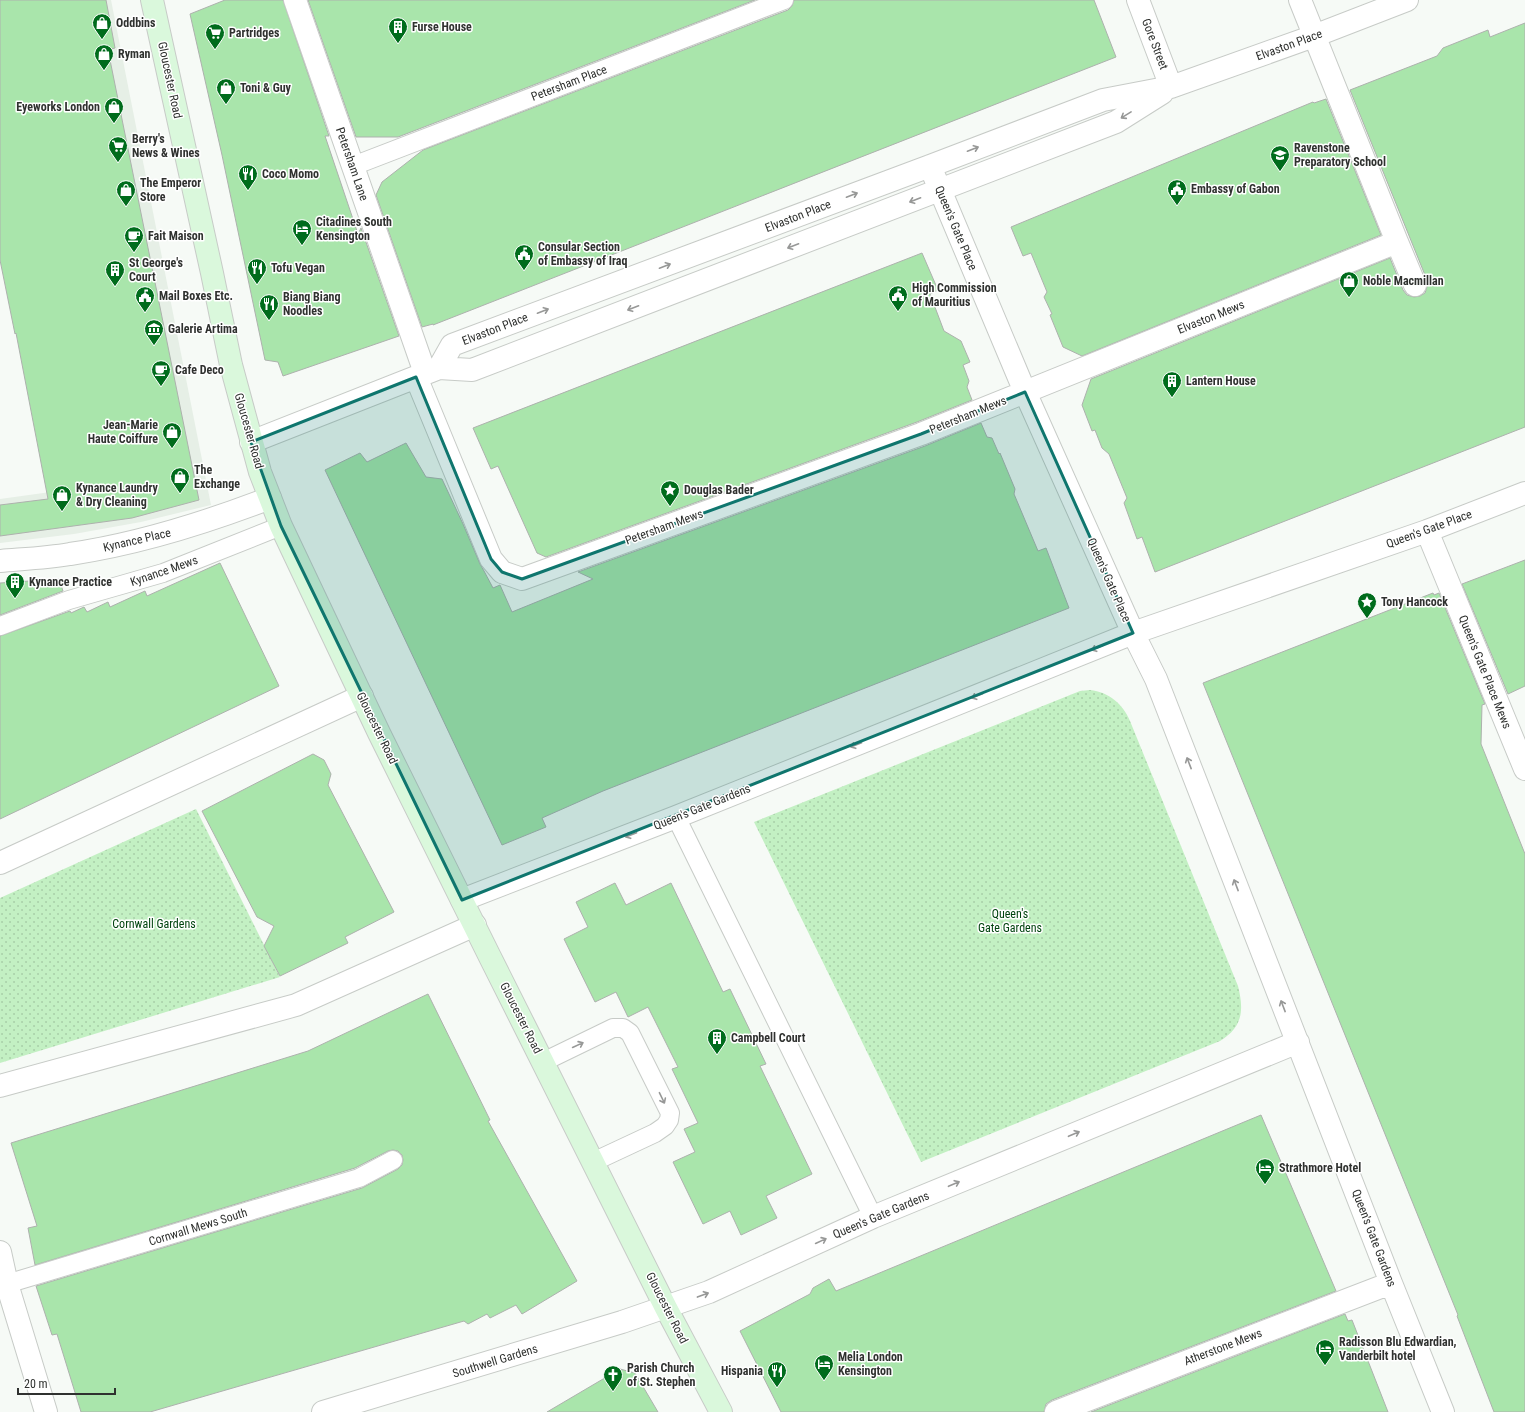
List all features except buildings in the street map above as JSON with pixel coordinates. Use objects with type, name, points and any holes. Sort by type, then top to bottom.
[{"type":"main road","name":"Gloucester Road","points":[[152,0],[231,366],[251,442],[281,526],[462,900],[666,1308],[721,1412]]},
{"type":"street","name":"Petersham Lane","points":[[295,0],[427,372]]},
{"type":"street","name":"Gore Street","points":[[1138,0],[1171,87]]},
{"type":"street","points":[[1300,0],[1415,285]]},
{"type":"street","name":"Elvaston Place","points":[[427,372],[452,345],[1103,100],[1171,87],[1314,36],[1406,0]]},
{"type":"street","name":"Elvaston Place","points":[[251,442],[427,372],[472,370],[940,190],[1116,122],[1171,87]]},
{"type":"street","name":"Queen's Gate Place","points":[[930,166],[1025,392],[1133,633],[1427,531],[1525,493]]},
{"type":"street","name":"Elvaston Mews","points":[[1025,392],[1397,242]]},
{"type":"street","name":"Petersham Mews","points":[[427,372],[491,559],[502,572],[522,578],[921,434],[1025,392]]},
{"type":"street","name":"Kynance Place","points":[[0,561],[70,554],[147,539],[216,519],[270,498]]},
{"type":"street","name":"Queen's Gate Place Mews","points":[[1427,531],[1525,769]]},
{"type":"street","name":"Queen's Gate Gardens","points":[[462,900],[676,817],[1133,633],[1156,679],[1391,1283],[1443,1412]]},
{"type":"street","points":[[0,863],[362,696]]},
{"type":"street","points":[[0,1086],[296,1005],[475,925]]},
{"type":"street","name":"Queen's Gate Gardens","points":[[666,1308],[709,1292],[873,1217],[1298,1042]]},
{"type":"street","points":[[0,1252],[3,1285],[46,1412]]},
{"type":"street","name":"Atherstone Mews","points":[[1056,1412],[1391,1283]]},
{"type":"street","name":"Southwell Gardens","points":[[323,1412],[666,1308]]},
{"type":"lane","name":"Petersham Place","points":[[353,166],[784,0]]},
{"type":"lane","name":"Kynance Mews","points":[[0,626],[69,600],[162,573],[281,526]]},
{"type":"lane","points":[[676,817],[873,1217]]},
{"type":"lane","points":[[543,1062],[613,1028],[623,1028],[630,1033],[670,1113],[669,1120],[665,1126],[655,1133],[593,1162]]},
{"type":"lane","name":"Cornwall Mews South","points":[[3,1285],[360,1178],[393,1160]]},
{"type":"highlighted area","points":[[416,377],[491,559],[502,572],[522,579],[921,434],[1025,392],[1133,633],[462,900],[281,526],[251,442]]},
{"type":"shaded area","points":[[48,0],[111,0],[211,505],[141,522],[74,534],[0,543],[0,499],[137,480]]},
{"type":"green space","name":"Queen's Gate Gardens","points":[[1090,690],[1109,696],[1119,704],[1130,721],[1238,986],[1241,1003],[1240,1017],[1237,1024],[1228,1036],[1220,1041],[921,1162],[754,822],[1080,691]]},
{"type":"green space","name":"Cornwall Gardens","points":[[196,809],[280,977],[0,1063],[0,898]]},
{"type":"place","name":"Oddbins","points":[[102,40]]},
{"type":"place","name":"Furse House","points":[[398,44]]},
{"type":"place","name":"Partridges","points":[[215,50]]},
{"type":"place","name":"Ryman","points":[[104,71]]},
{"type":"place","name":"Toni & Guy","points":[[226,105]]},
{"type":"place","name":"Eyeworks London","points":[[114,124]]},
{"type":"place","name":"Berry's News & Wines","points":[[118,163]]},
{"type":"place","name":"Ravenstone Preparatory School","points":[[1280,172]]},
{"type":"place","name":"Coco Momo","points":[[248,191]]},
{"type":"place","name":"Embassy of Gabon","points":[[1177,206]]},
{"type":"place","name":"The Emperor Store","points":[[126,207]]},
{"type":"place","name":"Citadines South Kensington","points":[[302,246]]},
{"type":"place","name":"Fait Maison","points":[[134,253]]},
{"type":"place","name":"Consular Section of Embassy of Iraq","points":[[524,271]]},
{"type":"place","name":"Tofu Vegan","points":[[257,285]]},
{"type":"place","name":"St George's Court","points":[[115,287]]},
{"type":"place","name":"Noble Macmillan","points":[[1349,298]]},
{"type":"place","name":"High Commission of Mauritius","points":[[898,312]]},
{"type":"place","name":"Mail Boxes Etc.","points":[[145,313]]},
{"type":"place","name":"Biang Biang Noodles","points":[[269,321]]},
{"type":"place","name":"Galerie Artima","points":[[154,346]]},
{"type":"place","name":"Cafe Deco","points":[[161,387]]},
{"type":"place","name":"Lantern House","points":[[1172,398]]},
{"type":"place","name":"Jean-Marie Haute Coiffure","points":[[172,449]]},
{"type":"place","name":"The Exchange","points":[[180,494]]},
{"type":"place","name":"Douglas Bader","points":[[670,507]]},
{"type":"place","name":"Kynance Laundry & Dry Cleaning","points":[[62,512]]},
{"type":"place","name":"Kynance Practice","points":[[15,599]]},
{"type":"place","name":"Tony Hancock","points":[[1367,619]]},
{"type":"place","name":"Campbell Court","points":[[717,1055]]},
{"type":"place","name":"Strathmore Hotel","points":[[1265,1185]]},
{"type":"place","name":"Radisson Blu Edwardian, Vanderbilt hotel","points":[[1325,1366]]},
{"type":"place","name":"Melia London Kensington","points":[[824,1381]]},
{"type":"place","name":"Hispania","points":[[777,1388]]},
{"type":"place","name":"Parish Church of St. Stephen","points":[[613,1392]]}]
